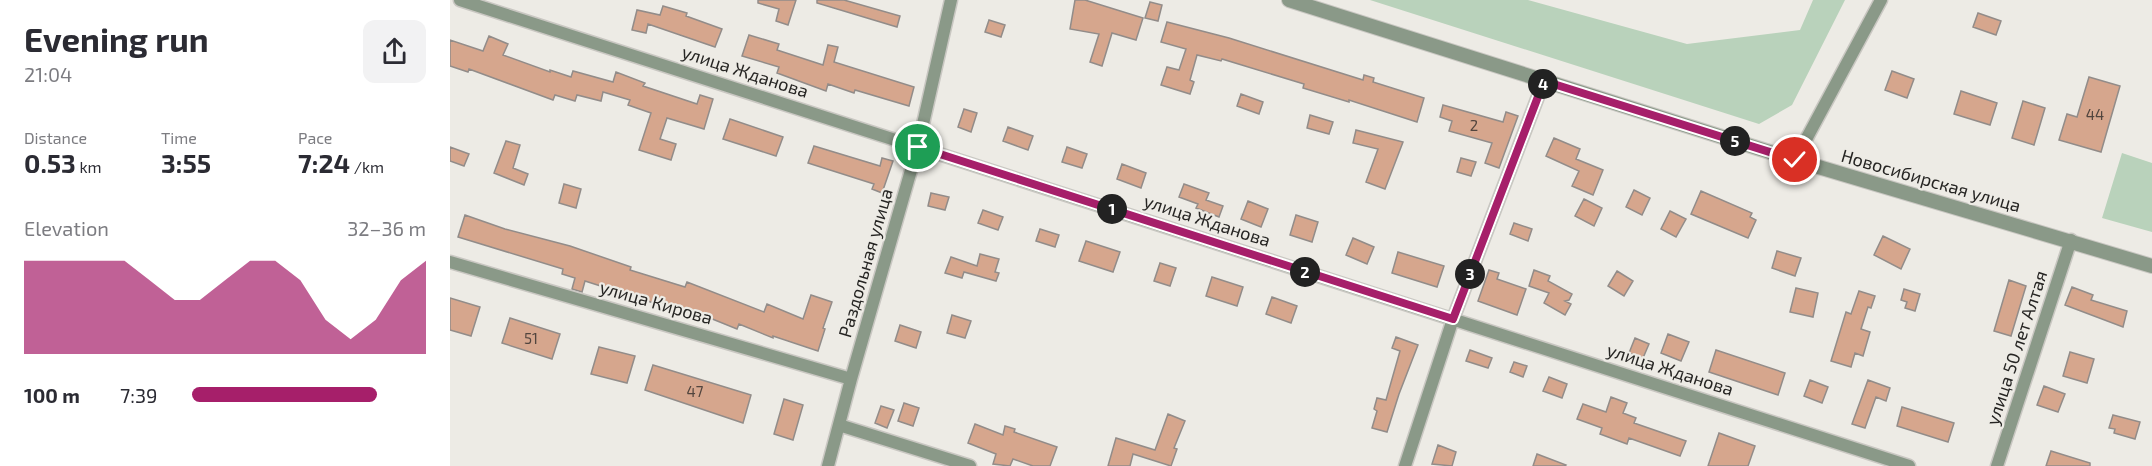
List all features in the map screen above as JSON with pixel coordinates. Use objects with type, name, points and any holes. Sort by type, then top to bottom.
[{"type":"street","name":"улица Жданова","points":[[460,0],[1909,466]]},
{"type":"street","name":"Раздольная улица","points":[[828,466],[918,147],[951,0]]},
{"type":"street","name":"Новосибирская улица","points":[[1289,0],[1795,160],[2072,240],[2152,266]]},
{"type":"street","points":[[1795,160],[1881,0]]},
{"type":"street","points":[[1405,466],[1453,319],[1544,81]]},
{"type":"street","name":"улица 50 лет Алтая","points":[[1997,466],[2072,240]]},
{"type":"street","name":"улица Кирова","points":[[450,262],[851,379]]},
{"type":"street","points":[[839,425],[970,466]]},
{"type":"green space","points":[[1370,0],[1528,0],[1687,44],[1800,30],[1813,0],[1845,0],[1792,105],[1759,124]]},
{"type":"green space","points":[[2122,153],[2152,163],[2152,232],[2102,218]]},
{"type":"building","points":[[758,0],[796,0],[788,25],[776,21],[779,9],[758,3]]},
{"type":"building","points":[[817,0],[844,0],[900,16],[897,27],[817,3]]},
{"type":"building","points":[[1075,0],[1085,0],[1143,18],[1136,40],[1112,33],[1102,66],[1090,62],[1099,34],[1070,29]]},
{"type":"building","points":[[1150,2],[1162,5],[1158,21],[1145,18]]},
{"type":"building","points":[[663,6],[687,13],[686,16],[722,29],[715,47],[648,24],[646,33],[632,30],[637,10],[660,15]]},
{"type":"building","points":[[1978,13],[2001,21],[1996,35],[1973,27]]},
{"type":"building","points":[[989,20],[1005,25],[1001,37],[985,32]]},
{"type":"building","points":[[1167,22],[1229,38],[1363,80],[1364,75],[1374,78],[1373,82],[1424,98],[1417,122],[1303,88],[1304,84],[1222,59],[1221,61],[1197,55],[1190,80],[1194,82],[1190,94],[1161,85],[1167,67],[1179,70],[1186,49],[1161,42]]},
{"type":"building","points":[[749,35],[779,44],[777,50],[823,65],[828,45],[838,47],[834,62],[914,87],[909,106],[855,90],[854,93],[828,84],[826,91],[777,73],[779,67],[742,56]]},
{"type":"building","points":[[489,36],[508,44],[503,55],[550,72],[550,70],[571,77],[573,71],[613,82],[616,72],[645,83],[643,86],[697,104],[700,95],[713,99],[704,129],[667,118],[660,139],[676,144],[671,160],[639,150],[651,113],[628,105],[630,100],[603,92],[601,101],[577,95],[575,101],[555,95],[553,100],[469,69],[468,72],[450,66],[450,40],[483,51]]},
{"type":"building","points":[[1892,71],[1914,79],[1907,98],[1885,90]]},
{"type":"building","points":[[2089,77],[2120,86],[2101,152],[2059,140],[2067,114],[2077,117]]},
{"type":"building","points":[[1961,91],[1997,103],[1990,125],[1954,114]]},
{"type":"building","points":[[1241,94],[1263,102],[1259,114],[1237,106]]},
{"type":"building","points":[[2023,101],[2045,108],[2034,145],[2012,138]]},
{"type":"building","points":[[1443,105],[1503,122],[1506,112],[1518,116],[1499,168],[1485,163],[1492,143],[1449,131],[1452,121],[1440,117]]},
{"type":"building","points":[[964,109],[977,113],[971,132],[958,127]]},
{"type":"building","points":[[1310,115],[1333,122],[1329,134],[1307,128]]},
{"type":"building","points":[[730,119],[783,137],[776,156],[723,139]]},
{"type":"building","points":[[1008,127],[1033,136],[1028,150],[1003,141]]},
{"type":"building","points":[[1356,130],[1403,142],[1385,189],[1366,182],[1378,149],[1353,143]]},
{"type":"building","points":[[1554,138],[1580,149],[1576,159],[1603,170],[1593,195],[1572,186],[1579,171],[1546,156]]},
{"type":"building","points":[[506,141],[520,145],[513,168],[528,174],[524,185],[494,173]]},
{"type":"building","points":[[814,146],[880,166],[882,158],[893,161],[882,193],[872,189],[874,184],[808,163]]},
{"type":"building","points":[[450,147],[469,154],[464,166],[450,161]]},
{"type":"building","points":[[1067,147],[1087,154],[1082,168],[1062,162]]},
{"type":"building","points":[[1461,158],[1476,162],[1471,176],[1457,172]]},
{"type":"building","points":[[1122,164],[1146,173],[1141,188],[1117,179]]},
{"type":"building","points":[[564,184],[581,189],[576,208],[559,203]]},
{"type":"building","points":[[1184,184],[1209,193],[1206,200],[1223,206],[1219,217],[1196,208],[1198,204],[1179,197]]},
{"type":"building","points":[[1634,190],[1650,198],[1642,215],[1626,207]]},
{"type":"building","points":[[1701,191],[1752,213],[1750,217],[1756,220],[1748,238],[1691,214]]},
{"type":"building","points":[[931,193],[949,197],[945,210],[928,206]]},
{"type":"building","points":[[1584,199],[1602,208],[1594,226],[1575,216]]},
{"type":"building","points":[[1248,201],[1268,209],[1261,227],[1241,219]]},
{"type":"building","points":[[983,210],[1003,217],[998,230],[978,223]]},
{"type":"building","points":[[1670,211],[1686,219],[1676,237],[1661,229]]},
{"type":"building","points":[[465,215],[505,229],[570,246],[631,267],[630,270],[685,287],[687,282],[764,312],[767,304],[803,319],[811,295],[832,302],[818,351],[773,336],[773,338],[739,324],[737,329],[700,314],[699,316],[661,302],[660,305],[585,281],[582,292],[572,289],[575,278],[562,274],[563,269],[458,237]]},
{"type":"building","points":[[1296,215],[1318,222],[1312,242],[1290,235]]},
{"type":"building","points":[[1514,223],[1532,229],[1528,241],[1510,234]]},
{"type":"building","points":[[1040,229],[1059,235],[1055,247],[1036,241]]},
{"type":"building","points":[[1883,236],[1910,249],[1901,269],[1874,255]]},
{"type":"building","points":[[1353,238],[1374,247],[1367,264],[1346,255]]},
{"type":"building","points":[[1086,241],[1120,252],[1113,272],[1079,261]]},
{"type":"building","points":[[1777,251],[1801,258],[1795,276],[1772,268]]},
{"type":"building","points":[[1398,252],[1444,266],[1437,287],[1392,273]]},
{"type":"building","points":[[980,254],[999,259],[995,272],[999,273],[996,281],[964,272],[962,278],[945,273],[951,257],[977,266]]},
{"type":"building","points":[[1160,263],[1176,268],[1170,286],[1154,281]]},
{"type":"building","points":[[1489,270],[1499,273],[1497,279],[1526,289],[1517,315],[1478,301]]},
{"type":"building","points":[[1534,270],[1550,276],[1548,281],[1572,294],[1569,300],[1565,301],[1571,304],[1565,315],[1544,303],[1549,293],[1529,286]]},
{"type":"building","points":[[1617,271],[1633,281],[1624,296],[1608,286]]},
{"type":"building","points":[[1212,277],[1243,287],[1237,306],[1206,296]]},
{"type":"building","points":[[2009,280],[2026,286],[2011,336],[1994,331]]},
{"type":"building","points":[[2072,287],[2093,295],[2091,300],[2127,311],[2123,327],[2065,305]]},
{"type":"building","points":[[1796,288],[1818,293],[1813,317],[1790,312]]},
{"type":"building","points":[[1904,289],[1920,294],[1915,311],[1905,308],[1907,302],[1901,300]]},
{"type":"building","points":[[1859,291],[1875,296],[1871,308],[1868,307],[1861,329],[1870,332],[1863,356],[1855,353],[1851,367],[1831,361],[1846,312],[1851,314]]},
{"type":"building","points":[[1272,297],[1297,306],[1291,323],[1266,314]]},
{"type":"building","points":[[450,298],[480,307],[471,336],[450,330]]},
{"type":"building","points":[[952,315],[971,321],[965,338],[947,333]]},
{"type":"building","points":[[510,318],[560,334],[552,359],[502,343]]},
{"type":"building","points":[[900,325],[921,332],[916,348],[895,341]]},
{"type":"building","points":[[1668,334],[1689,342],[1681,361],[1661,353]]},
{"type":"building","points":[[1396,337],[1418,345],[1387,432],[1372,428],[1377,411],[1374,409],[1377,398],[1386,400],[1400,351],[1392,348]]},
{"type":"building","points":[[1635,338],[1649,344],[1643,358],[1629,353]]},
{"type":"building","points":[[599,347],[635,356],[627,383],[591,374]]},
{"type":"building","points":[[1470,350],[1492,358],[1488,368],[1466,361]]},
{"type":"building","points":[[1716,350],[1785,373],[1778,395],[1709,372]]},
{"type":"building","points":[[2070,352],[2094,359],[2087,383],[2063,376]]},
{"type":"building","points":[[1514,362],[1527,366],[1523,377],[1510,372]]},
{"type":"building","points":[[653,365],[751,395],[743,423],[645,390]]},
{"type":"building","points":[[1549,377],[1567,384],[1562,398],[1543,391]]},
{"type":"building","points":[[1810,380],[1828,387],[1822,403],[1804,396]]},
{"type":"building","points":[[1868,380],[1890,388],[1886,401],[1876,397],[1865,428],[1852,424]]},
{"type":"building","points":[[2044,386],[2065,394],[2058,412],[2037,405]]},
{"type":"building","points":[[1611,397],[1627,403],[1623,413],[1636,418],[1634,423],[1686,441],[1680,456],[1629,438],[1627,444],[1600,434],[1602,428],[1577,419],[1583,404],[1606,412]]},
{"type":"building","points":[[784,399],[803,405],[793,440],[774,434]]},
{"type":"building","points":[[904,403],[919,408],[913,426],[898,421]]},
{"type":"building","points":[[881,406],[894,410],[887,428],[875,423]]},
{"type":"building","points":[[1902,407],[1954,423],[1948,442],[1897,426]]},
{"type":"building","points":[[1168,414],[1185,421],[1174,448],[1177,449],[1171,466],[1133,454],[1130,466],[1108,466],[1116,438],[1155,450]]},
{"type":"building","points":[[2113,415],[2140,422],[2135,439],[2114,433],[2115,429],[2109,428]]},
{"type":"building","points":[[975,424],[1003,435],[1005,426],[1015,429],[1014,432],[1057,447],[1050,466],[1033,466],[1013,459],[1010,466],[993,464],[996,454],[968,443]]},
{"type":"building","points":[[1719,433],[1755,446],[1748,466],[1708,466]]},
{"type":"building","points":[[1438,445],[1456,452],[1452,466],[1432,464]]},
{"type":"building","points":[[2051,451],[2090,463],[2090,466],[2046,466]]},
{"type":"building","points":[[1537,454],[1566,465],[1533,466]]},
{"type":"route","points":[[918,147],[1453,319],[1544,81],[1795,160]]}]
